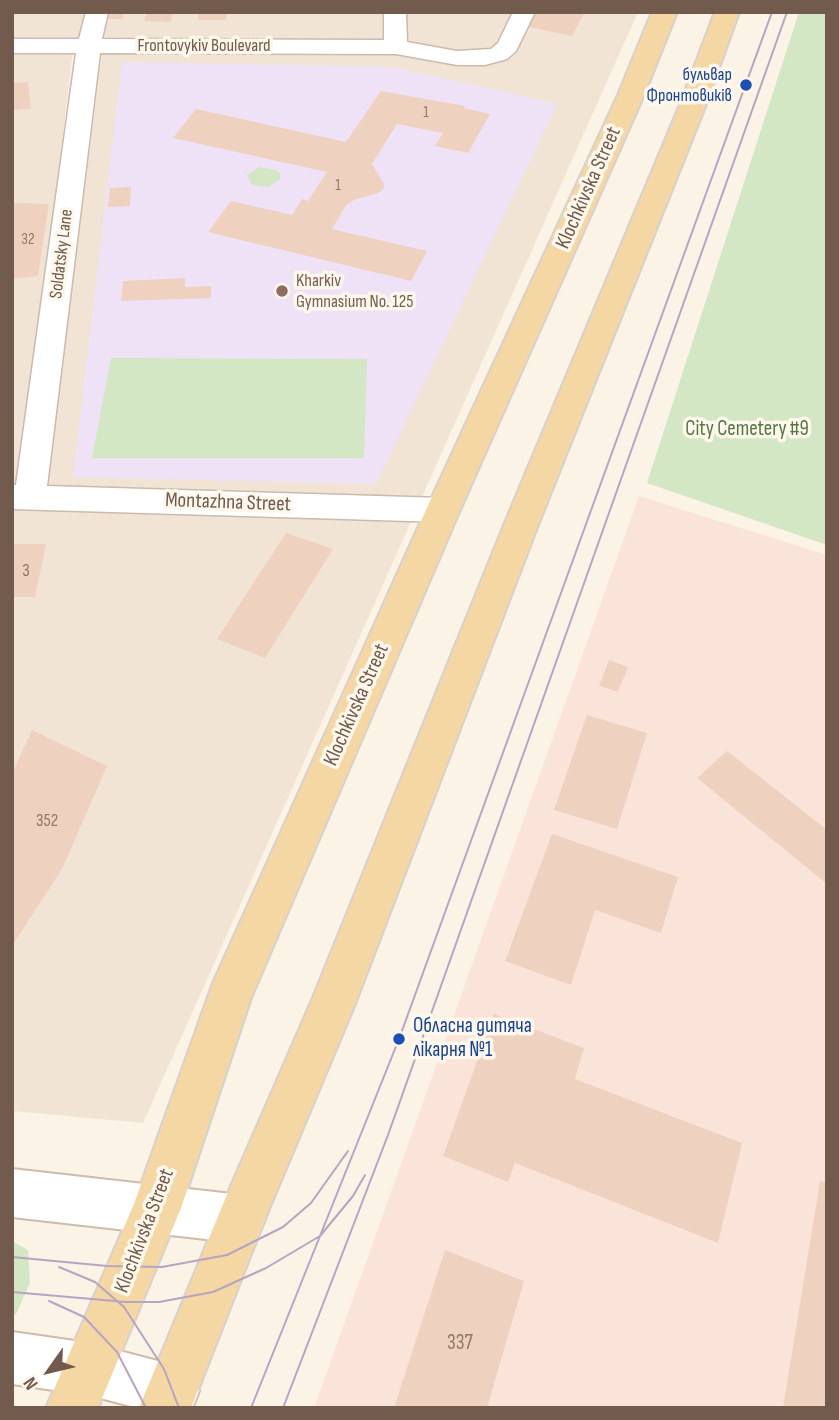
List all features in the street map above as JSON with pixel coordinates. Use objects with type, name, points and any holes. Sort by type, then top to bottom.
[{"type":"main road","name":"Klochkivska Street","points":[[81,1388],[157,1208],[212,1041],[229,998],[665,12]]},
{"type":"main road","points":[[12,1358],[81,1388],[169,1399],[241,1219],[333,1004],[527,512],[692,107],[727,12]]},
{"type":"main road","points":[[12,1193],[241,1219]]},
{"type":"street","name":"Soldatsky Lane","points":[[21,497],[89,45],[97,12]]},
{"type":"street","points":[[395,12],[396,47]]},
{"type":"street","name":"Frontovykiv Boulevard","points":[[12,46],[396,47],[457,58],[492,56],[508,47],[524,12]]},
{"type":"street","name":"Montazhna Street","points":[[21,497],[443,510]]},
{"type":"shaded area","points":[[12,12],[383,12],[382,41],[74,40],[22,485],[12,486]]},
{"type":"shaded area","points":[[406,12],[638,12],[143,1123],[12,1111],[12,508],[45,506],[102,52],[406,54]]},
{"type":"shaded area","name":"Kharkiv Gymnasium No. 125","points":[[122,62],[392,67],[557,104],[376,484],[73,477]]},
{"type":"shaded area","points":[[639,496],[827,555],[827,1408],[314,1408]]},
{"type":"green space","name":"City Cemetery #9","points":[[799,12],[827,12],[827,545],[647,483]]},
{"type":"green space","points":[[259,167],[276,170],[280,179],[268,187],[252,185],[247,175]]},
{"type":"green space","points":[[111,358],[367,359],[364,458],[92,458]]},
{"type":"green space","points":[[12,1241],[28,1250],[30,1283],[16,1314],[12,1316]]},
{"type":"building","points":[[100,12],[124,12],[122,19],[98,19]]},
{"type":"building","points":[[147,12],[173,12],[171,22],[144,21]]},
{"type":"building","points":[[199,12],[227,12],[226,20],[198,20]]},
{"type":"building","points":[[537,12],[585,12],[572,36],[529,27]]},
{"type":"building","points":[[28,82],[31,109],[12,110],[12,83]]},
{"type":"building","points":[[381,91],[465,106],[464,108],[490,114],[468,153],[435,146],[443,133],[397,124],[372,164],[384,188],[378,193],[346,205],[332,229],[427,251],[411,281],[208,232],[231,201],[292,215],[302,199],[308,201],[327,172],[173,138],[196,109],[346,142]]},
{"type":"building","points":[[131,187],[130,206],[108,207],[110,188]]},
{"type":"building","points":[[12,203],[49,204],[38,276],[12,279]]},
{"type":"building","points":[[185,278],[185,287],[211,286],[211,298],[121,301],[123,281]]},
{"type":"building","points":[[286,533],[333,549],[265,658],[217,639]]},
{"type":"building","points":[[12,544],[46,544],[35,597],[12,597]]},
{"type":"building","points":[[609,660],[628,667],[618,692],[599,686]]},
{"type":"building","points":[[587,715],[647,733],[617,829],[554,810]]},
{"type":"building","points":[[32,730],[107,766],[62,869],[12,946],[12,774]]},
{"type":"building","points":[[727,751],[827,830],[827,884],[697,778]]},
{"type":"building","points":[[552,834],[678,877],[661,933],[595,910],[571,985],[505,961]]},
{"type":"building","points":[[494,1014],[584,1048],[575,1079],[742,1143],[718,1243],[515,1163],[508,1182],[443,1156]]},
{"type":"building","points":[[820,1181],[827,1183],[827,1408],[783,1408]]},
{"type":"building","points":[[445,1250],[524,1281],[487,1408],[394,1408]]},
{"type":"tram line","points":[[320,1236],[399,1039],[772,12]]},
{"type":"tram line","points":[[283,1408],[388,1135],[787,12]]},
{"type":"tram line","points":[[12,1257],[107,1266],[162,1267],[227,1255],[283,1227],[311,1203],[348,1151]]},
{"type":"tram line","points":[[320,1236],[353,1196],[365,1175]]},
{"type":"tram line","points":[[117,1301],[159,1302],[213,1292],[266,1268],[320,1236]]},
{"type":"tram line","points":[[251,1408],[320,1236]]},
{"type":"tram line","points":[[59,1267],[95,1282],[117,1301]]},
{"type":"tram line","points":[[12,1292],[117,1301]]},
{"type":"tram line","points":[[49,1301],[84,1317],[117,1352],[146,1408]]},
{"type":"tram line","points":[[117,1301],[124,1307],[164,1369],[179,1408]]},
{"type":"place","name":"бульвар Фронтовиків","points":[[746,85]]},
{"type":"place","name":"Kharkiv Gymnasium No. 125","points":[[282,291]]},
{"type":"place","name":"Обласна дитяча лікарня №1","points":[[399,1039]]}]
